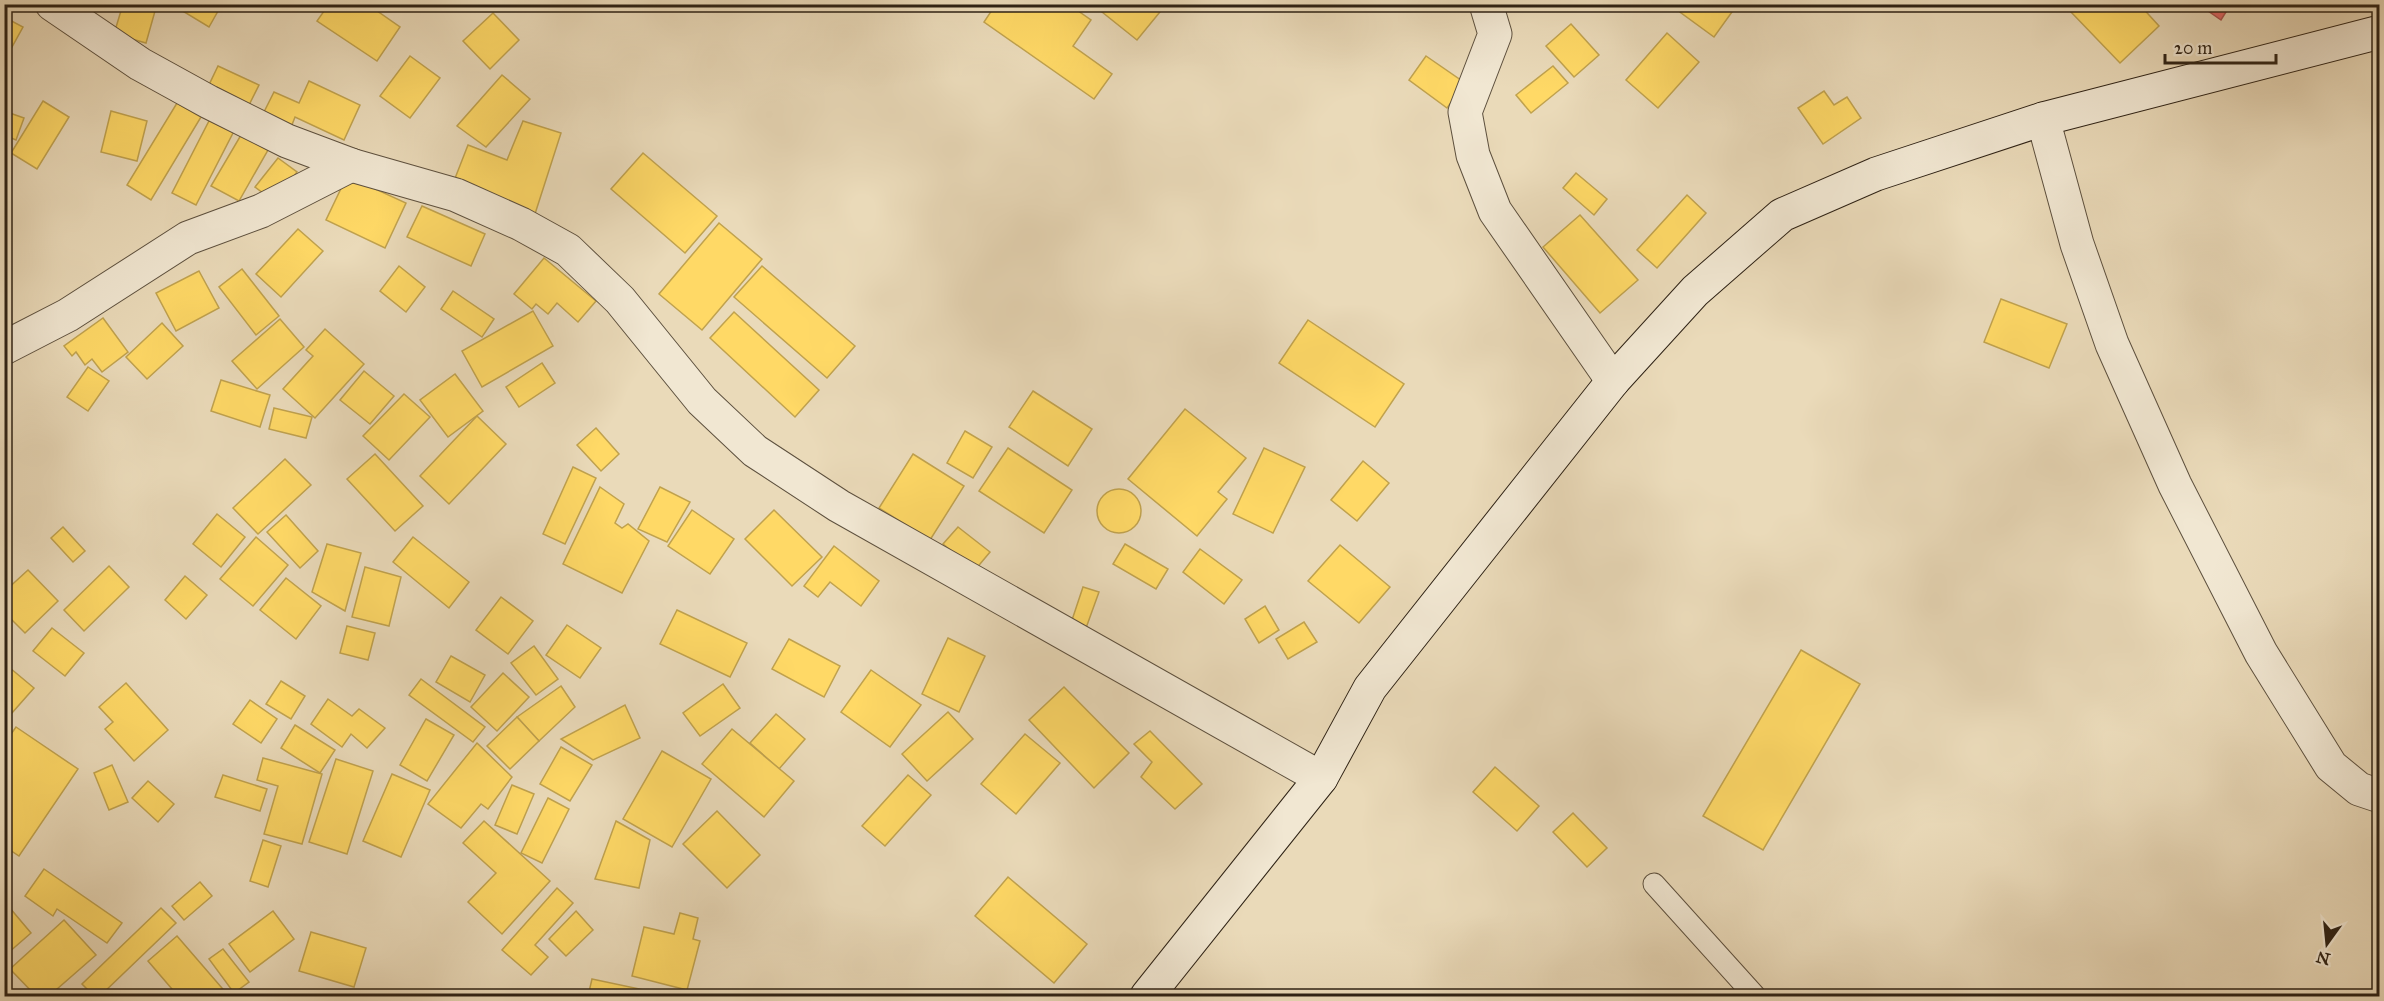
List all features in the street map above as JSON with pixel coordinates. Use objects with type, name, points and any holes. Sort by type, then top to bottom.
[{"type":"street","points":[[52,4],[140,64],[287,141],[351,165],[456,195],[521,224],[568,250],[620,300],[702,401],[754,451],[839,506],[1321,778]]},
{"type":"street","points":[[1486,4],[1496,34],[1465,112],[1473,155],[1495,211],[1613,381]]},
{"type":"street","points":[[1147,996],[1321,778],[1370,688],[1613,381],[1695,291],[1782,215],[1876,174],[2043,119],[2379,32]]},
{"type":"street","points":[[2043,119],[2077,244],[2112,344],[2175,485],[2261,653],[2331,766],[2359,789],[2379,796]]},
{"type":"street","points":[[4,348],[68,315],[188,238],[261,211],[351,165]]},
{"type":"lane","points":[[1654,884],[1755,996]]},
{"type":"building: Logements","points":[[123,4],[157,4],[146,43],[114,34]]},
{"type":"building: Logements","points":[[171,4],[222,4],[209,27]]},
{"type":"building: Logements","points":[[329,4],[367,4],[400,27],[377,61],[317,21]]},
{"type":"building: Logements","points":[[996,4],[1068,4],[1091,20],[1073,46],[1112,74],[1094,99],[984,22]]},
{"type":"building: Logements","points":[[1092,4],[1161,4],[1164,7],[1137,40]]},
{"type":"building: Logements","points":[[1675,4],[1737,5],[1714,37],[1673,7]]},
{"type":"building: Logements","points":[[2076,4],[2139,4],[2159,26],[2120,63],[2070,11]]},
{"type":"building: Logements","points":[[493,13],[519,40],[490,69],[463,41]]},
{"type":"building: Logements","points":[[4,17],[23,27],[7,56],[4,55]]},
{"type":"building: Logements","points":[[1571,24],[1599,55],[1574,77],[1546,46]]},
{"type":"building: Logements","points":[[1667,33],[1699,62],[1658,108],[1626,80]]},
{"type":"building: Logements","points":[[410,56],[440,78],[410,118],[380,96]]},
{"type":"building: Logements","points":[[1426,56],[1465,83],[1447,108],[1409,80]]},
{"type":"building: Logements","points":[[218,66],[259,85],[247,109],[207,89]]},
{"type":"building: Logements","points":[[1553,66],[1568,83],[1531,113],[1516,95]]},
{"type":"building: Logements","points":[[502,75],[530,99],[486,147],[457,126]]},
{"type":"building: Logements","points":[[309,81],[360,105],[344,140],[295,117],[290,130],[262,116],[274,92],[299,103]]},
{"type":"building: Logements","points":[[1824,91],[1834,105],[1847,97],[1861,118],[1823,144],[1798,108]]},
{"type":"building: Logements","points":[[43,101],[69,117],[37,169],[11,153]]},
{"type":"building: Logements","points":[[177,103],[201,117],[151,200],[127,185]]},
{"type":"building: Logements","points":[[4,111],[24,118],[16,140],[4,135]]},
{"type":"building: Logements","points":[[111,111],[147,121],[137,161],[101,152]]},
{"type":"building: Logements","points":[[210,119],[234,131],[196,205],[172,193]]},
{"type":"building: Logements","points":[[523,121],[561,133],[534,217],[452,186],[468,145],[507,160]]},
{"type":"building: Logements","points":[[241,135],[268,150],[239,201],[211,186]]},
{"type":"building: Logements","points":[[643,153],[717,216],[685,253],[611,189]]},
{"type":"building: Logements","points":[[278,158],[297,172],[275,202],[255,187]]},
{"type":"building: Logements","points":[[1576,173],[1607,199],[1594,215],[1563,188]]},
{"type":"building: Logements","points":[[347,176],[406,203],[385,248],[326,220]]},
{"type":"building: Logements","points":[[1687,195],[1706,213],[1657,268],[1637,250]]},
{"type":"building: Logements","points":[[422,206],[485,234],[471,266],[407,237]]},
{"type":"building: Logements","points":[[1580,215],[1638,280],[1600,313],[1543,247]]},
{"type":"building: Logements","points":[[719,223],[762,259],[702,330],[659,294]]},
{"type":"building: Logements","points":[[298,229],[323,251],[281,297],[256,274]]},
{"type":"building: Logements","points":[[544,258],[596,301],[578,322],[557,303],[548,314],[536,304],[532,309],[514,294]]},
{"type":"building: Logements","points":[[399,266],[425,287],[406,312],[380,291]]},
{"type":"building: Logements","points":[[762,266],[855,346],[827,378],[734,297]]},
{"type":"building: Logements","points":[[242,269],[279,316],[256,335],[219,287]]},
{"type":"building: Logements","points":[[199,271],[219,308],[176,331],[156,293]]},
{"type":"building: Logements","points":[[453,291],[494,319],[482,337],[441,309]]},
{"type":"building: Logements","points":[[2001,299],[2067,324],[2049,368],[1984,342]]},
{"type":"building: Logements","points":[[533,311],[553,346],[482,387],[462,351]]},
{"type":"building: Logements","points":[[734,312],[819,390],[795,417],[710,338]]},
{"type":"building: Logements","points":[[103,318],[128,352],[102,372],[92,359],[85,365],[76,352],[72,356],[64,346]]},
{"type":"building: Logements","points":[[280,319],[304,347],[257,389],[232,361]]},
{"type":"building: Logements","points":[[1308,320],[1404,384],[1375,427],[1279,363]]},
{"type":"building: Logements","points":[[162,323],[183,346],[147,379],[126,357]]},
{"type":"building: Logements","points":[[325,329],[364,364],[315,418],[283,389],[313,356],[306,350]]},
{"type":"building: Logements","points":[[542,363],[555,383],[519,407],[506,387]]},
{"type":"building: Logements","points":[[88,367],[109,381],[88,411],[67,397]]},
{"type":"building: Logements","points":[[364,371],[394,396],[370,424],[340,400]]},
{"type":"building: Logements","points":[[455,374],[483,411],[448,437],[420,400]]},
{"type":"building: Logements","points":[[221,380],[270,395],[260,427],[211,411]]},
{"type":"building: Logements","points":[[1033,391],[1092,429],[1068,466],[1009,427]]},
{"type":"building: Logements","points":[[404,394],[430,417],[389,460],[363,436]]},
{"type":"building: Logements","points":[[274,408],[312,417],[306,438],[269,429]]},
{"type":"building: Logements","points":[[1185,409],[1246,458],[1218,492],[1227,499],[1197,536],[1128,479]]},
{"type":"building: Logements","points":[[477,416],[506,444],[449,504],[420,476]]},
{"type":"building: Logements","points":[[596,428],[619,454],[601,471],[577,445]]},
{"type":"building: Logements","points":[[965,431],[992,447],[973,478],[947,463]]},
{"type":"building: Logements","points":[[1008,448],[1072,490],[1044,533],[979,491]]},
{"type":"building: Logements","points":[[1264,448],[1305,467],[1273,533],[1233,514]]},
{"type":"building: Logements","points":[[375,454],[423,506],[395,531],[347,479]]},
{"type":"building: Logements","points":[[913,454],[964,486],[930,540],[879,508]]},
{"type":"building: Logements","points":[[285,459],[311,485],[258,534],[233,508]]},
{"type":"building: Logements","points":[[1363,461],[1389,483],[1357,521],[1331,500]]},
{"type":"building: Logements","points":[[573,467],[596,478],[565,544],[543,534]]},
{"type":"building: Logements","points":[[600,487],[624,504],[615,523],[622,528],[628,524],[649,541],[622,593],[563,564]]},
{"type":"building: Logements","points":[[660,487],[690,502],[667,542],[638,529]]},
{"type":"building: Logements","points":[[1119,489],[1128,490],[1135,495],[1140,502],[1140,520],[1135,527],[1128,532],[1119,533],[1110,532],[1103,527],[1098,520],[1097,511],[1098,502],[1103,495],[1110,490]]},
{"type":"building: Logements","points":[[692,510],[734,539],[710,574],[668,546]]},
{"type":"building: Logements","points":[[774,510],[822,557],[792,586],[745,539]]},
{"type":"building: Logements","points":[[217,514],[245,537],[221,567],[193,544]]},
{"type":"building: Logements","points":[[286,515],[318,551],[300,568],[267,532]]},
{"type":"building: Logements","points":[[63,527],[85,551],[73,562],[51,538]]},
{"type":"building: Logements","points":[[958,527],[990,552],[975,570],[943,544]]},
{"type":"building: Logements","points":[[256,537],[288,565],[253,606],[220,579]]},
{"type":"building: Logements","points":[[413,537],[469,582],[449,608],[393,562]]},
{"type":"building: Logements","points":[[327,544],[361,553],[345,611],[312,592]]},
{"type":"building: Logements","points":[[1125,544],[1168,569],[1156,589],[1113,564]]},
{"type":"building: Logements","points":[[1340,545],[1390,587],[1359,623],[1308,581]]},
{"type":"building: Logements","points":[[834,546],[879,581],[861,606],[830,582],[818,597],[804,586]]},
{"type":"building: Logements","points":[[1200,549],[1242,580],[1224,604],[1183,572]]},
{"type":"building: Logements","points":[[109,566],[129,587],[84,631],[64,610]]},
{"type":"building: Logements","points":[[365,567],[401,577],[389,626],[352,617]]},
{"type":"building: Logements","points":[[28,570],[58,601],[25,633],[4,612],[4,592]]},
{"type":"building: Logements","points":[[185,576],[207,595],[186,619],[165,600]]},
{"type":"building: Logements","points":[[286,578],[321,606],[296,639],[260,610]]},
{"type":"building: Logements","points":[[1083,587],[1099,592],[1086,628],[1071,623]]},
{"type":"building: Logements","points":[[501,597],[533,621],[508,654],[476,630]]},
{"type":"building: Logements","points":[[1265,606],[1279,630],[1259,643],[1245,619]]},
{"type":"building: Logements","points":[[677,610],[747,643],[730,677],[660,644]]},
{"type":"building: Logements","points":[[1304,622],[1317,642],[1288,659],[1276,639]]},
{"type":"building: Logements","points":[[567,625],[601,648],[580,678],[546,655]]},
{"type":"building: Logements","points":[[347,626],[375,633],[368,660],[340,653]]},
{"type":"building: Logements","points":[[52,628],[84,653],[65,676],[33,651]]},
{"type":"building: Logements","points":[[948,638],[985,656],[959,712],[922,694]]},
{"type":"building: Logements","points":[[789,639],[840,666],[824,697],[772,669]]},
{"type":"building: Logements","points":[[534,646],[558,679],[536,695],[511,663]]},
{"type":"building: Logements","points":[[1801,650],[1860,684],[1763,850],[1703,816]]},
{"type":"building: Logements","points":[[451,656],[485,675],[470,702],[436,682]]},
{"type":"building: Logements","points":[[4,663],[34,688],[4,722]]},
{"type":"building: Logements","points":[[871,670],[921,705],[890,747],[841,712]]},
{"type":"building: Logements","points":[[503,673],[529,697],[497,731],[471,707]]},
{"type":"building: Logements","points":[[421,679],[485,727],[473,742],[409,695]]},
{"type":"building: Logements","points":[[281,681],[305,696],[291,719],[266,704]]},
{"type":"building: Logements","points":[[126,683],[168,730],[134,761],[105,729],[113,722],[99,707]]},
{"type":"building: Logements","points":[[723,684],[740,708],[700,736],[683,713]]},
{"type":"building: Logements","points":[[561,686],[575,707],[539,741],[517,717]]},
{"type":"building: Logements","points":[[1064,687],[1129,753],[1094,788],[1029,720]]},
{"type":"building: Logements","points":[[328,699],[352,716],[359,709],[385,728],[367,748],[351,734],[342,747],[311,724]]},
{"type":"building: Logements","points":[[250,700],[277,719],[261,743],[233,724]]},
{"type":"building: Logements","points":[[625,705],[640,738],[593,760],[561,739]]},
{"type":"building: Logements","points":[[948,712],[973,739],[927,781],[902,754]]},
{"type":"building: Logements","points":[[776,714],[805,739],[779,769],[750,743]]},
{"type":"building: Logements","points":[[517,717],[539,741],[510,769],[487,746]]},
{"type":"building: Logements","points":[[426,719],[454,735],[427,781],[400,765]]},
{"type":"building: Logements","points":[[295,725],[335,750],[320,773],[281,748]]},
{"type":"building: Logements","points":[[16,727],[78,769],[19,856],[4,846],[4,744]]},
{"type":"building: Logements","points":[[732,729],[794,781],[764,817],[702,764]]},
{"type":"building: Logements","points":[[1150,731],[1202,784],[1175,809],[1141,777],[1152,762],[1134,744]]},
{"type":"building: Logements","points":[[1025,734],[1060,763],[1016,814],[981,784]]},
{"type":"building: Logements","points":[[477,743],[512,777],[488,809],[481,804],[461,828],[428,804]]},
{"type":"building: Logements","points":[[561,747],[592,765],[570,801],[540,784]]},
{"type":"building: Logements","points":[[662,751],[711,779],[672,847],[623,819]]},
{"type":"building: Logements","points":[[263,758],[322,774],[302,844],[264,834],[278,786],[257,780]]},
{"type":"building: Logements","points":[[336,759],[373,771],[347,854],[309,842]]},
{"type":"building: Logements","points":[[112,765],[128,802],[109,810],[94,773]]},
{"type":"building: Logements","points":[[1495,767],[1539,806],[1517,831],[1473,792]]},
{"type":"building: Logements","points":[[392,774],[430,790],[401,857],[363,841]]},
{"type":"building: Logements","points":[[223,775],[267,789],[260,811],[215,797]]},
{"type":"building: Logements","points":[[908,775],[931,795],[885,846],[862,826]]},
{"type":"building: Logements","points":[[148,781],[174,804],[158,822],[132,798]]},
{"type":"building: Logements","points":[[512,785],[534,794],[517,834],[495,825]]},
{"type":"building: Logements","points":[[548,798],[569,809],[542,863],[521,853]]},
{"type":"building: Logements","points":[[717,811],[760,855],[727,888],[683,844]]},
{"type":"building: Logements","points":[[1573,813],[1607,848],[1587,867],[1553,832]]},
{"type":"building: Logements","points":[[484,821],[550,881],[502,934],[468,902],[496,873],[463,843]]},
{"type":"building: Logements","points":[[616,821],[650,840],[639,888],[595,879]]},
{"type":"building: Logements","points":[[263,840],[281,846],[268,887],[250,881]]},
{"type":"building: Logements","points":[[44,869],[122,923],[107,943],[57,909],[53,916],[25,896]]},
{"type":"building: Logements","points":[[1008,877],[1087,944],[1054,983],[975,916]]},
{"type":"building: Logements","points":[[200,882],[212,896],[184,920],[172,906]]},
{"type":"building: Logements","points":[[557,888],[573,903],[535,945],[548,957],[531,975],[502,950]]},
{"type":"building: Logements","points":[[4,901],[31,933],[8,953],[4,949]]},
{"type":"building: Logements","points":[[161,908],[176,923],[100,996],[94,996],[82,984]]},
{"type":"building: Logements","points":[[273,911],[294,939],[250,972],[229,944]]},
{"type":"building: Logements","points":[[576,911],[593,930],[566,956],[549,939]]},
{"type":"building: Logements","points":[[680,913],[698,918],[693,939],[700,941],[687,990],[632,976],[644,927],[674,934]]},
{"type":"building: Logements","points":[[64,920],[96,955],[49,996],[36,996],[10,969]]},
{"type":"building: Logements","points":[[311,932],[366,948],[354,987],[299,971]]},
{"type":"building: Logements","points":[[177,936],[228,995],[178,996],[148,961]]},
{"type":"building: Logements","points":[[223,949],[249,982],[234,993],[209,959]]},
{"type":"building: Logements","points":[[592,979],[649,991],[648,996],[588,996]]},
{"type":"building: Commerces","points":[[2198,4],[2231,4],[2221,20]]}]
